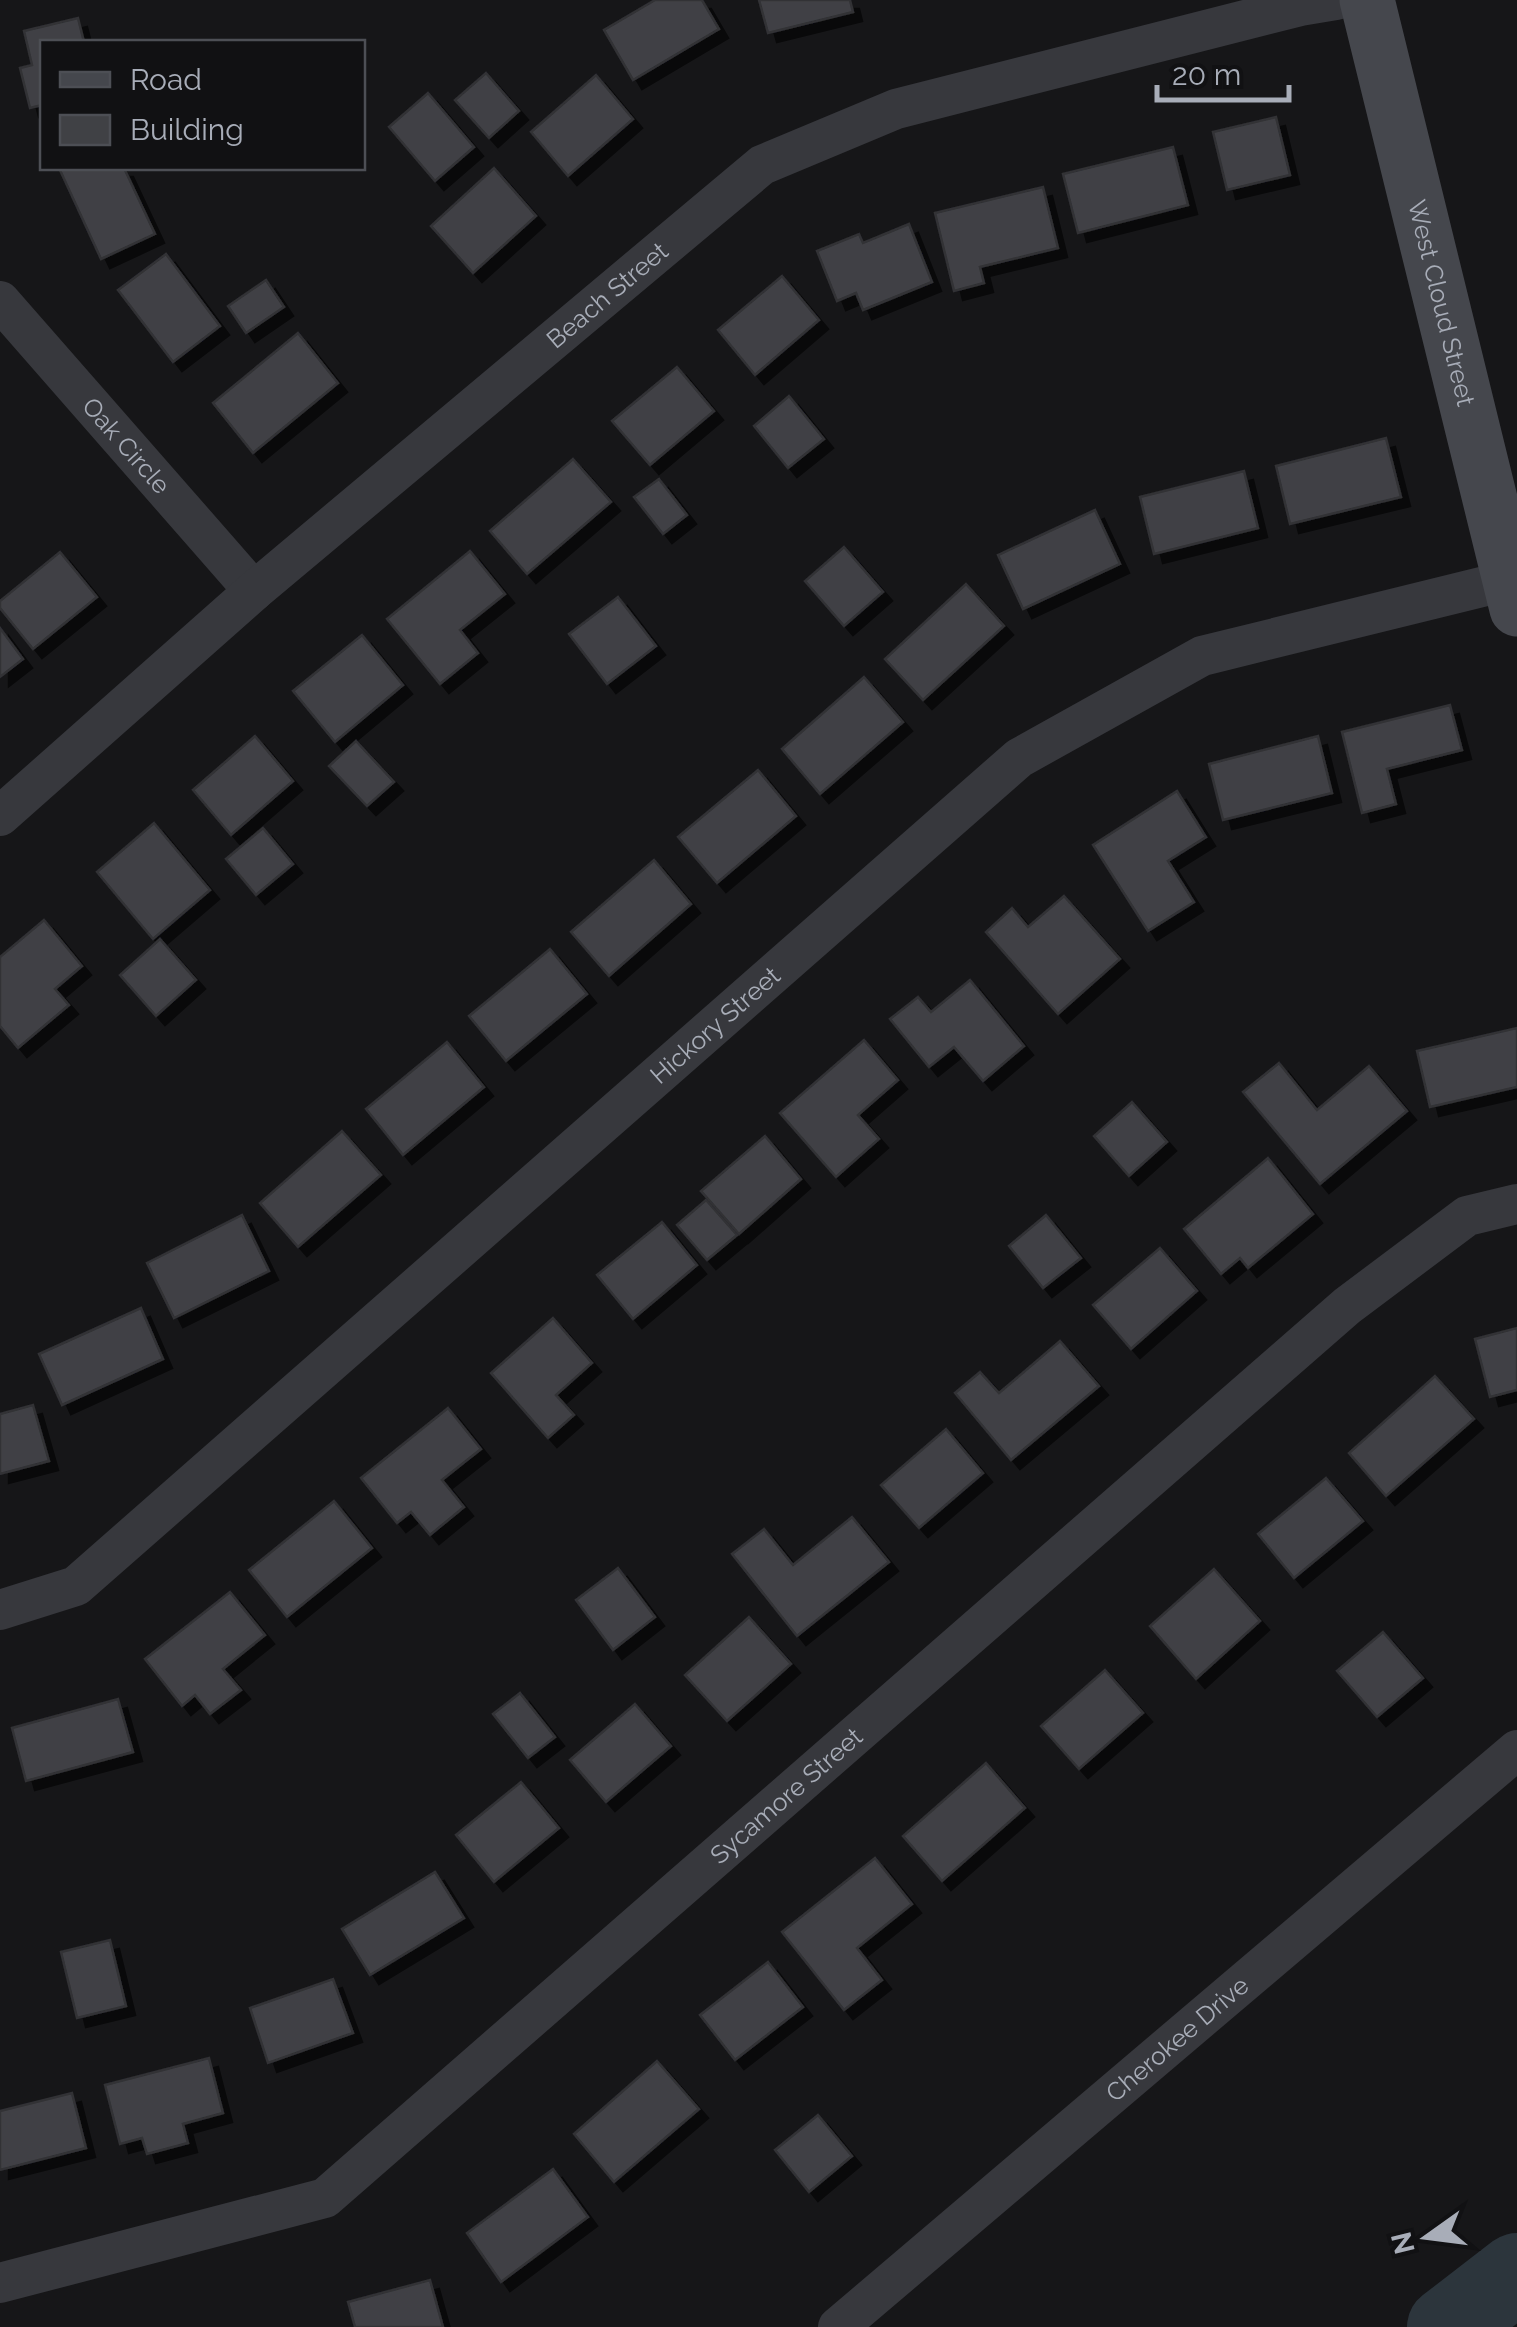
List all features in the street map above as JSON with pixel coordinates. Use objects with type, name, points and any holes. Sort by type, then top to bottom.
[{"type":"main road","name":"West Cloud Street","points":[[1367,0],[1513,594]]},
{"type":"street","name":"Beach Street","points":[[0,816],[254,591],[762,166],[896,109],[1336,0]]},
{"type":"street","name":"Oak Circle","points":[[0,302],[254,591]]},
{"type":"street","name":"Hickory Street","points":[[0,1610],[76,1586],[1020,758],[1202,656],[1513,594]]},
{"type":"street","name":"Sycamore Street","points":[[0,2283],[325,2198],[1348,1306],[1467,1216],[1517,1204]]},
{"type":"street","name":"Cherokee Drive","points":[[838,2327],[1517,1750]]},
{"type":"building","points":[[655,0],[702,0],[719,29],[633,80],[604,30]]},
{"type":"building","points":[[759,0],[850,0],[853,12],[768,33]]},
{"type":"building","points":[[78,18],[84,40],[40,40],[40,106],[30,108],[20,68],[32,65],[24,31]]},
{"type":"building","points":[[486,73],[519,111],[489,138],[455,100]]},
{"type":"building","points":[[596,75],[633,119],[568,176],[531,132]]},
{"type":"building","points":[[428,93],[474,147],[435,181],[389,127]]},
{"type":"building","points":[[1276,117],[1290,175],[1227,190],[1213,132]]},
{"type":"building","points":[[1173,147],[1188,205],[1078,233],[1063,174]]},
{"type":"building","points":[[494,168],[536,216],[473,273],[431,226]]},
{"type":"building","points":[[60,170],[125,170],[155,234],[101,259]]},
{"type":"building","points":[[1043,187],[1058,248],[980,267],[984,283],[954,291],[935,213]]},
{"type":"building","points":[[909,224],[932,282],[863,310],[856,293],[837,301],[817,251],[859,234],[863,243]]},
{"type":"building","points":[[166,254],[220,326],[173,362],[118,290]]},
{"type":"building","points":[[782,276],[819,320],[755,375],[718,330]]},
{"type":"building","points":[[266,280],[284,307],[246,333],[228,306]]},
{"type":"building","points":[[298,333],[338,383],[253,453],[213,403]]},
{"type":"building","points":[[677,367],[714,411],[650,465],[612,421]]},
{"type":"building","points":[[789,396],[824,439],[788,468],[754,426]]},
{"type":"building","points":[[1386,438],[1401,497],[1290,524],[1276,466]]},
{"type":"building","points":[[573,459],[611,502],[527,574],[490,531]]},
{"type":"building","points":[[1244,471],[1258,528],[1154,554],[1140,497]]},
{"type":"building","points":[[659,479],[687,515],[663,534],[634,497]]},
{"type":"building","points":[[1095,510],[1120,564],[1023,609],[998,555]]},
{"type":"building","points":[[844,547],[883,592],[844,626],[805,581]]},
{"type":"building","points":[[470,551],[505,594],[460,630],[478,653],[440,684],[387,619]]},
{"type":"building","points":[[60,552],[97,597],[33,649],[0,608],[0,601]]},
{"type":"building","points":[[966,584],[1004,626],[923,700],[885,659]]},
{"type":"building","points":[[618,597],[656,646],[607,684],[569,634]]},
{"type":"building","points":[[0,628],[23,659],[0,677]]},
{"type":"building","points":[[362,635],[403,685],[335,742],[293,691]]},
{"type":"building","points":[[864,677],[903,722],[820,794],[782,749]]},
{"type":"building","points":[[1450,705],[1462,750],[1387,769],[1396,804],[1362,813],[1342,732]]},
{"type":"building","points":[[255,736],[293,781],[231,835],[193,790]]},
{"type":"building","points":[[1318,736],[1332,793],[1223,820],[1209,764]]},
{"type":"building","points":[[356,741],[394,782],[367,806],[329,766]]},
{"type":"building","points":[[758,770],[796,816],[717,883],[678,837]]},
{"type":"building","points":[[1177,791],[1206,837],[1168,861],[1194,902],[1148,931],[1093,845]]},
{"type":"building","points":[[154,823],[210,890],[153,939],[97,872]]},
{"type":"building","points":[[263,828],[293,864],[256,895],[226,859]]},
{"type":"building","points":[[654,860],[691,904],[609,976],[571,932]]},
{"type":"building","points":[[1064,896],[1120,959],[1058,1014],[986,932],[1012,908],[1028,927]]},
{"type":"building","points":[[44,920],[82,966],[55,989],[69,1005],[18,1048],[0,1026],[0,957]]},
{"type":"building","points":[[160,939],[196,980],[156,1016],[120,975]]},
{"type":"building","points":[[550,949],[587,994],[506,1061],[469,1016]]},
{"type":"building","points":[[970,980],[1024,1046],[983,1081],[954,1047],[929,1067],[890,1019],[918,997],[931,1012]]},
{"type":"building","points":[[1517,1028],[1517,1087],[1430,1107],[1417,1051]]},
{"type":"building","points":[[864,1040],[898,1080],[858,1115],[879,1139],[836,1177],[780,1113]]},
{"type":"building","points":[[447,1042],[484,1087],[403,1155],[366,1109]]},
{"type":"building","points":[[1279,1063],[1317,1110],[1369,1066],[1407,1111],[1320,1184],[1243,1092]]},
{"type":"building","points":[[1132,1102],[1167,1142],[1129,1176],[1094,1136]]},
{"type":"building","points":[[342,1131],[381,1175],[298,1247],[260,1203]]},
{"type":"building","points":[[765,1136],[801,1179],[739,1234],[701,1191]]},
{"type":"building","points":[[1268,1158],[1313,1214],[1248,1268],[1240,1258],[1221,1274],[1184,1229]]},
{"type":"building","points":[[706,1200],[737,1235],[707,1260],[677,1225]]},
{"type":"building","points":[[242,1215],[269,1271],[174,1318],[147,1263]]},
{"type":"building","points":[[1046,1215],[1081,1258],[1043,1288],[1009,1246]]},
{"type":"building","points":[[662,1222],[697,1265],[633,1319],[597,1275]]},
{"type":"building","points":[[1160,1248],[1197,1291],[1131,1349],[1093,1305]]},
{"type":"building","points":[[141,1308],[163,1359],[62,1405],[39,1354]]},
{"type":"building","points":[[553,1318],[592,1363],[556,1395],[574,1415],[548,1438],[491,1373]]},
{"type":"building","points":[[1517,1328],[1517,1390],[1490,1397],[1475,1339]]},
{"type":"building","points":[[1060,1341],[1099,1386],[1011,1460],[955,1393],[980,1372],[999,1393]]},
{"type":"building","points":[[1435,1376],[1474,1419],[1386,1496],[1349,1453]]},
{"type":"building","points":[[33,1405],[49,1461],[0,1474],[0,1414]]},
{"type":"building","points":[[448,1408],[481,1449],[442,1480],[464,1507],[430,1535],[411,1512],[397,1523],[361,1478]]},
{"type":"building","points":[[946,1429],[983,1473],[919,1528],[881,1485]]},
{"type":"building","points":[[1326,1478],[1363,1521],[1294,1578],[1258,1534]]},
{"type":"building","points":[[334,1501],[372,1548],[287,1617],[249,1570]]},
{"type":"building","points":[[852,1517],[889,1562],[797,1636],[732,1554],[764,1529],[793,1565]]},
{"type":"building","points":[[618,1568],[655,1617],[613,1650],[576,1600]]},
{"type":"building","points":[[1214,1569],[1260,1621],[1196,1679],[1150,1626]]},
{"type":"building","points":[[230,1592],[265,1635],[223,1669],[241,1690],[210,1714],[195,1695],[182,1706],[145,1659]]},
{"type":"building","points":[[749,1617],[791,1664],[727,1721],[685,1675]]},
{"type":"building","points":[[1383,1632],[1423,1678],[1377,1717],[1337,1671]]},
{"type":"building","points":[[1105,1670],[1143,1713],[1079,1769],[1041,1726]]},
{"type":"building","points":[[520,1693],[555,1737],[528,1758],[493,1714]]},
{"type":"building","points":[[118,1699],[133,1752],[26,1781],[12,1728]]},
{"type":"building","points":[[635,1704],[671,1746],[606,1802],[570,1760]]},
{"type":"building","points":[[986,1763],[1025,1808],[942,1881],[903,1836]]},
{"type":"building","points":[[521,1782],[559,1828],[494,1882],[456,1835]]},
{"type":"building","points":[[875,1858],[912,1904],[857,1948],[882,1980],[844,2010],[782,1932]]},
{"type":"building","points":[[435,1872],[464,1918],[370,1975],[342,1929]]},
{"type":"building","points":[[110,1940],[126,2006],[77,2018],[61,1952]]},
{"type":"building","points":[[768,1962],[803,2007],[735,2060],[700,2015]]},
{"type":"building","points":[[333,1979],[353,2033],[268,2063],[250,2008]]},
{"type":"building","points":[[209,2058],[223,2113],[183,2124],[188,2143],[147,2154],[142,2138],[120,2144],[105,2085]]},
{"type":"building","points":[[657,2061],[699,2109],[614,2182],[574,2134]]},
{"type":"building","points":[[72,2093],[86,2148],[0,2170],[0,2111]]},
{"type":"building","points":[[818,2115],[852,2156],[809,2192],[775,2150]]},
{"type":"building","points":[[553,2169],[588,2217],[501,2282],[467,2233]]},
{"type":"building","points":[[430,2280],[443,2327],[355,2327],[348,2302]]},
{"type":"waterway","points":[[1447,2327],[1517,2273]]}]
